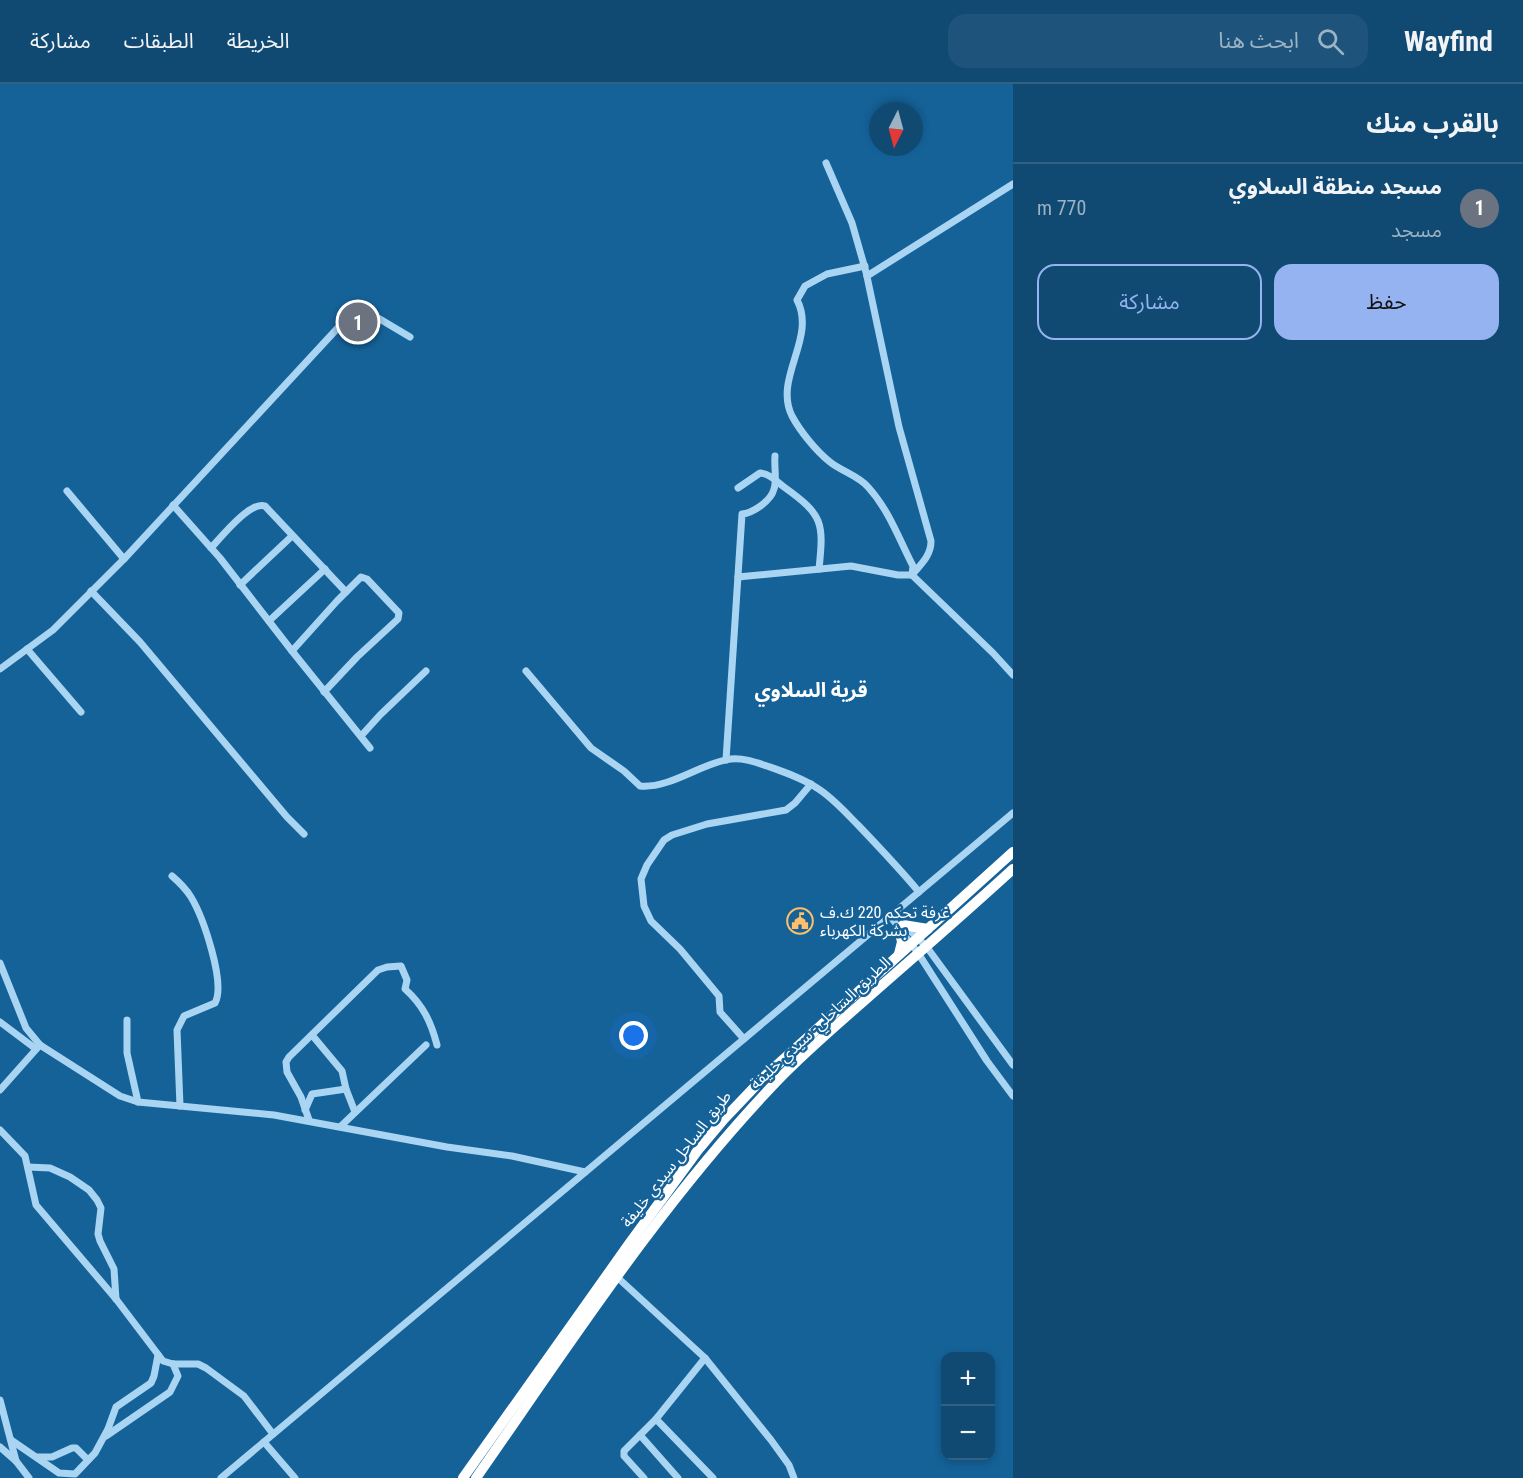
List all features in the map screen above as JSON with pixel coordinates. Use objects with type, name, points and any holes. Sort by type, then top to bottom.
[{"type":"highway","name":"طريق الساحل سيدي خليفة","points":[[463,1478],[636,1234],[698,1150],[724,1119],[766,1075],[899,954],[919,945],[928,929],[1013,852]]},
{"type":"highway","name":"الطريق الساحلي- سيدي خليفة","points":[[476,1478],[617,1276],[708,1159],[778,1080],[919,945],[1013,869]]},
{"type":"highway","points":[[897,922],[928,929]]},
{"type":"highway","points":[[897,922],[902,936],[899,954]]},
{"type":"street","points":[[826,163],[852,223],[865,266],[898,427],[931,541],[927,557],[912,575]]},
{"type":"street","points":[[867,276],[1013,184]]},
{"type":"street","points":[[865,266],[827,274],[805,286],[797,300],[801,307],[801,338],[788,381],[791,415],[809,440],[829,461],[867,484],[890,517],[913,566],[912,575]]},
{"type":"street","points":[[0,669],[53,630],[124,559],[347,318],[356,312],[368,312],[411,337]]},
{"type":"street","points":[[726,760],[742,514],[750,514],[771,496],[775,488],[775,456]]},
{"type":"street","points":[[738,488],[760,473],[767,474],[803,500],[820,523],[822,536],[819,569]]},
{"type":"street","points":[[68,491],[124,559]]},
{"type":"street","points":[[211,548],[240,518],[259,504],[265,506],[346,592]]},
{"type":"street","points":[[173,505],[211,548],[370,748]]},
{"type":"street","points":[[240,585],[292,536]]},
{"type":"street","points":[[738,577],[851,567],[898,575],[912,575],[1013,675]]},
{"type":"street","points":[[269,621],[325,569]]},
{"type":"street","points":[[291,651],[346,592],[364,577],[399,613],[400,616],[324,692]]},
{"type":"street","points":[[91,591],[140,642],[287,817],[304,834]]},
{"type":"street","points":[[27,649],[81,712]]},
{"type":"street","points":[[361,736],[426,671]]},
{"type":"street","points":[[526,671],[591,748],[624,771],[640,786],[686,776],[726,760],[743,759],[794,776],[818,788],[843,810],[893,861],[919,892]]},
{"type":"street","points":[[744,1039],[720,1012],[719,996],[680,949],[651,921],[644,906],[641,879],[664,840],[672,835],[707,824],[786,810],[811,784]]},
{"type":"street","points":[[221,1478],[744,1039],[897,922],[919,892],[1013,813]]},
{"type":"street","points":[[172,876],[189,894],[202,919],[209,940],[219,991],[214,1003],[184,1016],[177,1030],[180,1106]]},
{"type":"street","points":[[897,922],[919,945],[1013,1065]]},
{"type":"street","points":[[919,945],[987,1061],[1013,1096]]},
{"type":"street","points":[[0,963],[26,1028],[38,1047]]},
{"type":"street","points":[[309,1120],[287,1072],[286,1062],[294,1051],[378,970],[387,966],[402,966],[407,980],[405,989],[417,999],[426,1013],[436,1045]]},
{"type":"street","points":[[128,1020],[127,1053],[138,1102]]},
{"type":"street","points":[[0,1022],[120,1096],[138,1102],[309,1120],[447,1147],[512,1156],[585,1172]]},
{"type":"street","points":[[312,1035],[342,1071],[355,1112]]},
{"type":"street","points":[[341,1126],[426,1045]]},
{"type":"street","points":[[0,1090],[38,1047]]},
{"type":"street","points":[[305,1110],[312,1094],[346,1089]]},
{"type":"street","points":[[0,1130],[25,1156],[36,1205],[116,1299],[163,1361],[173,1364],[198,1364],[215,1374],[244,1396],[273,1434]]},
{"type":"street","points":[[28,1167],[50,1168],[70,1177],[89,1190],[98,1200],[101,1208],[98,1234],[114,1269],[116,1299]]},
{"type":"street","points":[[617,1276],[705,1358],[771,1440],[789,1465],[794,1478]]},
{"type":"street","points":[[11,1440],[59,1473],[75,1474],[104,1438],[116,1407],[151,1383],[158,1355]]},
{"type":"street","points":[[644,1478],[624,1454],[626,1448],[656,1419],[705,1358]]},
{"type":"street","points":[[104,1438],[170,1392],[178,1376],[173,1364]]},
{"type":"street","points":[[0,1400],[16,1461]]},
{"type":"street","points":[[656,1419],[712,1478]]},
{"type":"street","points":[[640,1434],[678,1478]]},
{"type":"street","points":[[264,1442],[296,1478]]},
{"type":"street","points":[[0,1447],[16,1461],[29,1478]]},
{"type":"street","points":[[37,1457],[52,1458],[76,1448],[88,1460]]},
{"type":"place","name":"مسجد منطقة السلاوي","points":[[358,322]]},
{"type":"place","name":"غرفة تحكم 220 ك.ف بشركة الكهرباء","points":[[800,921]]},
{"type":"district","name":"قرية السلاوي","points":[[811,690]]}]
